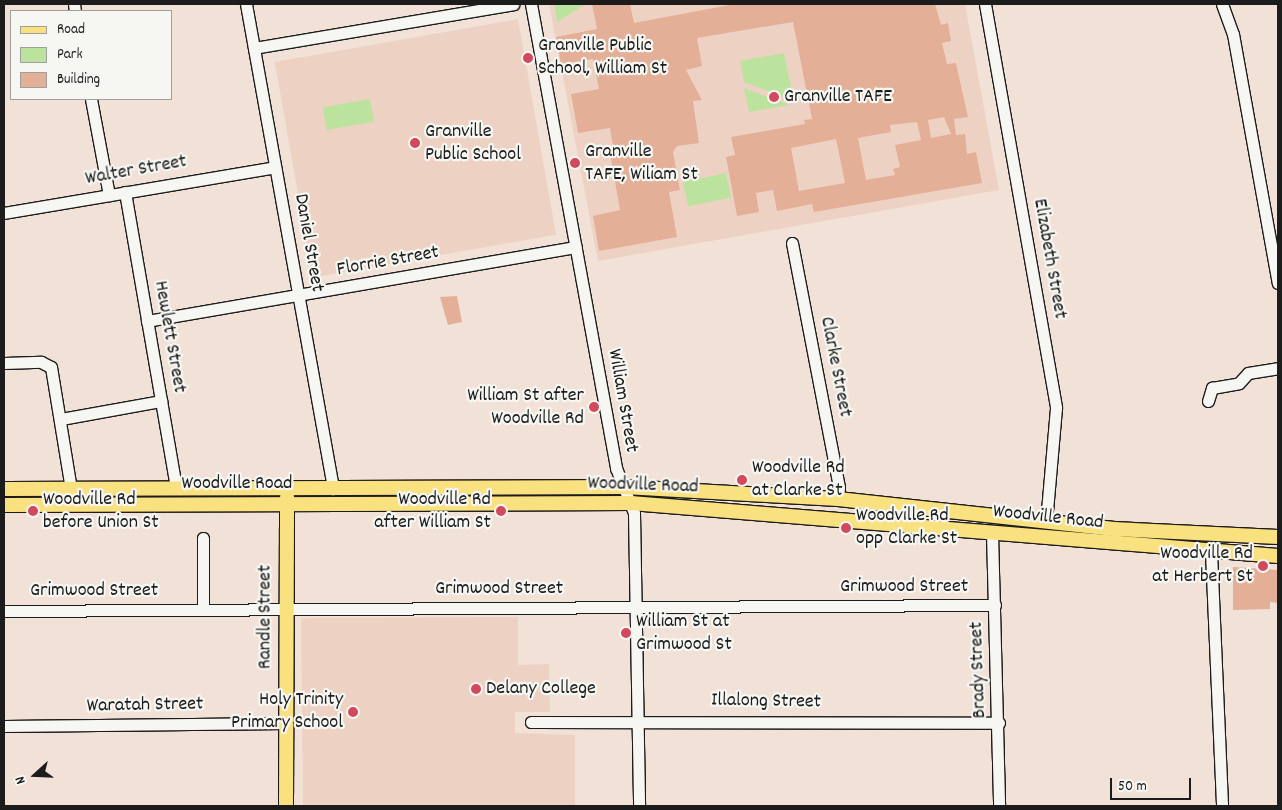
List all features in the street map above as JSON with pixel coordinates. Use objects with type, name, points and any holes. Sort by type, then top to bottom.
[{"type":"main road","name":"Woodville Road","points":[[4,489],[624,487],[838,499],[1046,522],[1278,537]]},
{"type":"main road","name":"Randle Street","points":[[286,489],[286,806]]},
{"type":"main road","name":"Woodville Road","points":[[4,505],[631,503],[1278,556]]},
{"type":"street","name":"Daniel Street","points":[[246,4],[333,489]]},
{"type":"street","points":[[254,48],[513,4]]},
{"type":"street","name":"William Street","points":[[531,4],[614,457],[631,503],[636,607],[639,806]]},
{"type":"street","name":"Elizabeth Street","points":[[985,4],[1056,408],[1046,522]]},
{"type":"street","points":[[1222,4],[1233,34],[1278,283]]},
{"type":"street","points":[[91,100],[108,195]]},
{"type":"street","name":"Walter Street","points":[[4,213],[275,167]]},
{"type":"street","name":"Hewlett Street","points":[[126,192],[176,488]]},
{"type":"street","name":"Clarke Street","points":[[792,243],[839,487],[838,499]]},
{"type":"street","name":"Florrie Street","points":[[147,321],[299,297],[576,248]]},
{"type":"street","points":[[4,363],[44,362],[53,371],[72,489]]},
{"type":"street","points":[[1208,401],[1212,388],[1239,383],[1248,373],[1278,368]]},
{"type":"street","points":[[61,419],[161,401]]},
{"type":"street","name":"Brady Street","points":[[992,533],[999,723],[999,806]]},
{"type":"street","points":[[203,538],[203,610]]},
{"type":"street","points":[[1211,552],[1222,806]]},
{"type":"street","name":"Grimwood Street","points":[[4,611],[995,605]]},
{"type":"street","name":"Illalong Street","points":[[531,722],[638,719],[999,723]]},
{"type":"street","name":"Waratah Street","points":[[4,726],[286,723]]},
{"type":"shaded area","name":"Granville TAFE","points":[[549,4],[965,4],[999,190],[598,261]]},
{"type":"shaded area","name":"Granville Public School","points":[[518,19],[556,235],[313,278],[275,62]]},
{"type":"shaded area","points":[[518,617],[518,665],[549,664],[550,712],[515,712],[515,733],[575,735],[575,806],[303,806],[301,618]]},
{"type":"green space","points":[[554,4],[584,4],[584,5],[557,22]]},
{"type":"green space","points":[[784,53],[794,101],[744,82],[740,61]]},
{"type":"green space","points":[[744,88],[790,105],[749,112]]},
{"type":"green space","points":[[370,99],[374,122],[327,130],[323,107]]},
{"type":"green space","points":[[726,173],[731,197],[688,207],[683,182]]},
{"type":"building","name":"Granville TAFE","points":[[592,4],[630,4],[634,23],[735,4],[935,4],[941,25],[948,23],[951,41],[942,43],[947,64],[956,63],[968,117],[954,119],[956,135],[965,134],[967,154],[976,152],[982,183],[814,212],[812,204],[777,211],[773,190],[756,193],[759,212],[737,216],[726,157],[735,155],[731,137],[805,124],[804,120],[812,119],[793,22],[697,38],[702,66],[686,70],[702,100],[693,101],[699,143],[677,146],[673,152],[680,190],[669,192],[677,237],[599,251],[593,216],[620,210],[609,147],[613,146],[610,128],[578,133],[571,94],[599,89],[593,59],[561,64],[556,37],[597,29]],"holes":[[[944,117],[951,134],[931,138],[928,120]],[[917,122],[921,140],[895,145],[900,167],[893,169],[895,175],[866,180],[858,138],[891,132],[890,125]],[[836,139],[845,183],[799,191],[791,148]]]},
{"type":"building","points":[[457,296],[462,322],[448,325],[440,297]]},
{"type":"building","points":[[1233,567],[1278,570],[1278,603],[1270,602],[1270,609],[1233,610]]},
{"type":"place","name":"Granville Public School, William St","points":[[528,58]]},
{"type":"place","name":"Granville TAFE","points":[[774,97]]},
{"type":"place","name":"Granville Public School","points":[[415,143]]},
{"type":"place","name":"Granville TAFE, Wiliam St","points":[[575,163]]},
{"type":"place","name":"William St after Woodville Rd","points":[[594,407]]},
{"type":"place","name":"Woodville Rd at Clarke St","points":[[742,480]]},
{"type":"place","name":"Woodville Rd before Union St","points":[[33,511]]},
{"type":"place","name":"Woodville Rd after William St","points":[[501,511]]},
{"type":"place","name":"Woodville Rd opp Clarke St","points":[[846,528]]},
{"type":"place","name":"Woodville Rd at Herbert St","points":[[1263,566]]},
{"type":"place","name":"William St at Grimwood St","points":[[626,633]]},
{"type":"place","name":"Delany College","points":[[476,689]]},
{"type":"place","name":"Holy Trinity Primary School","points":[[353,712]]}]
